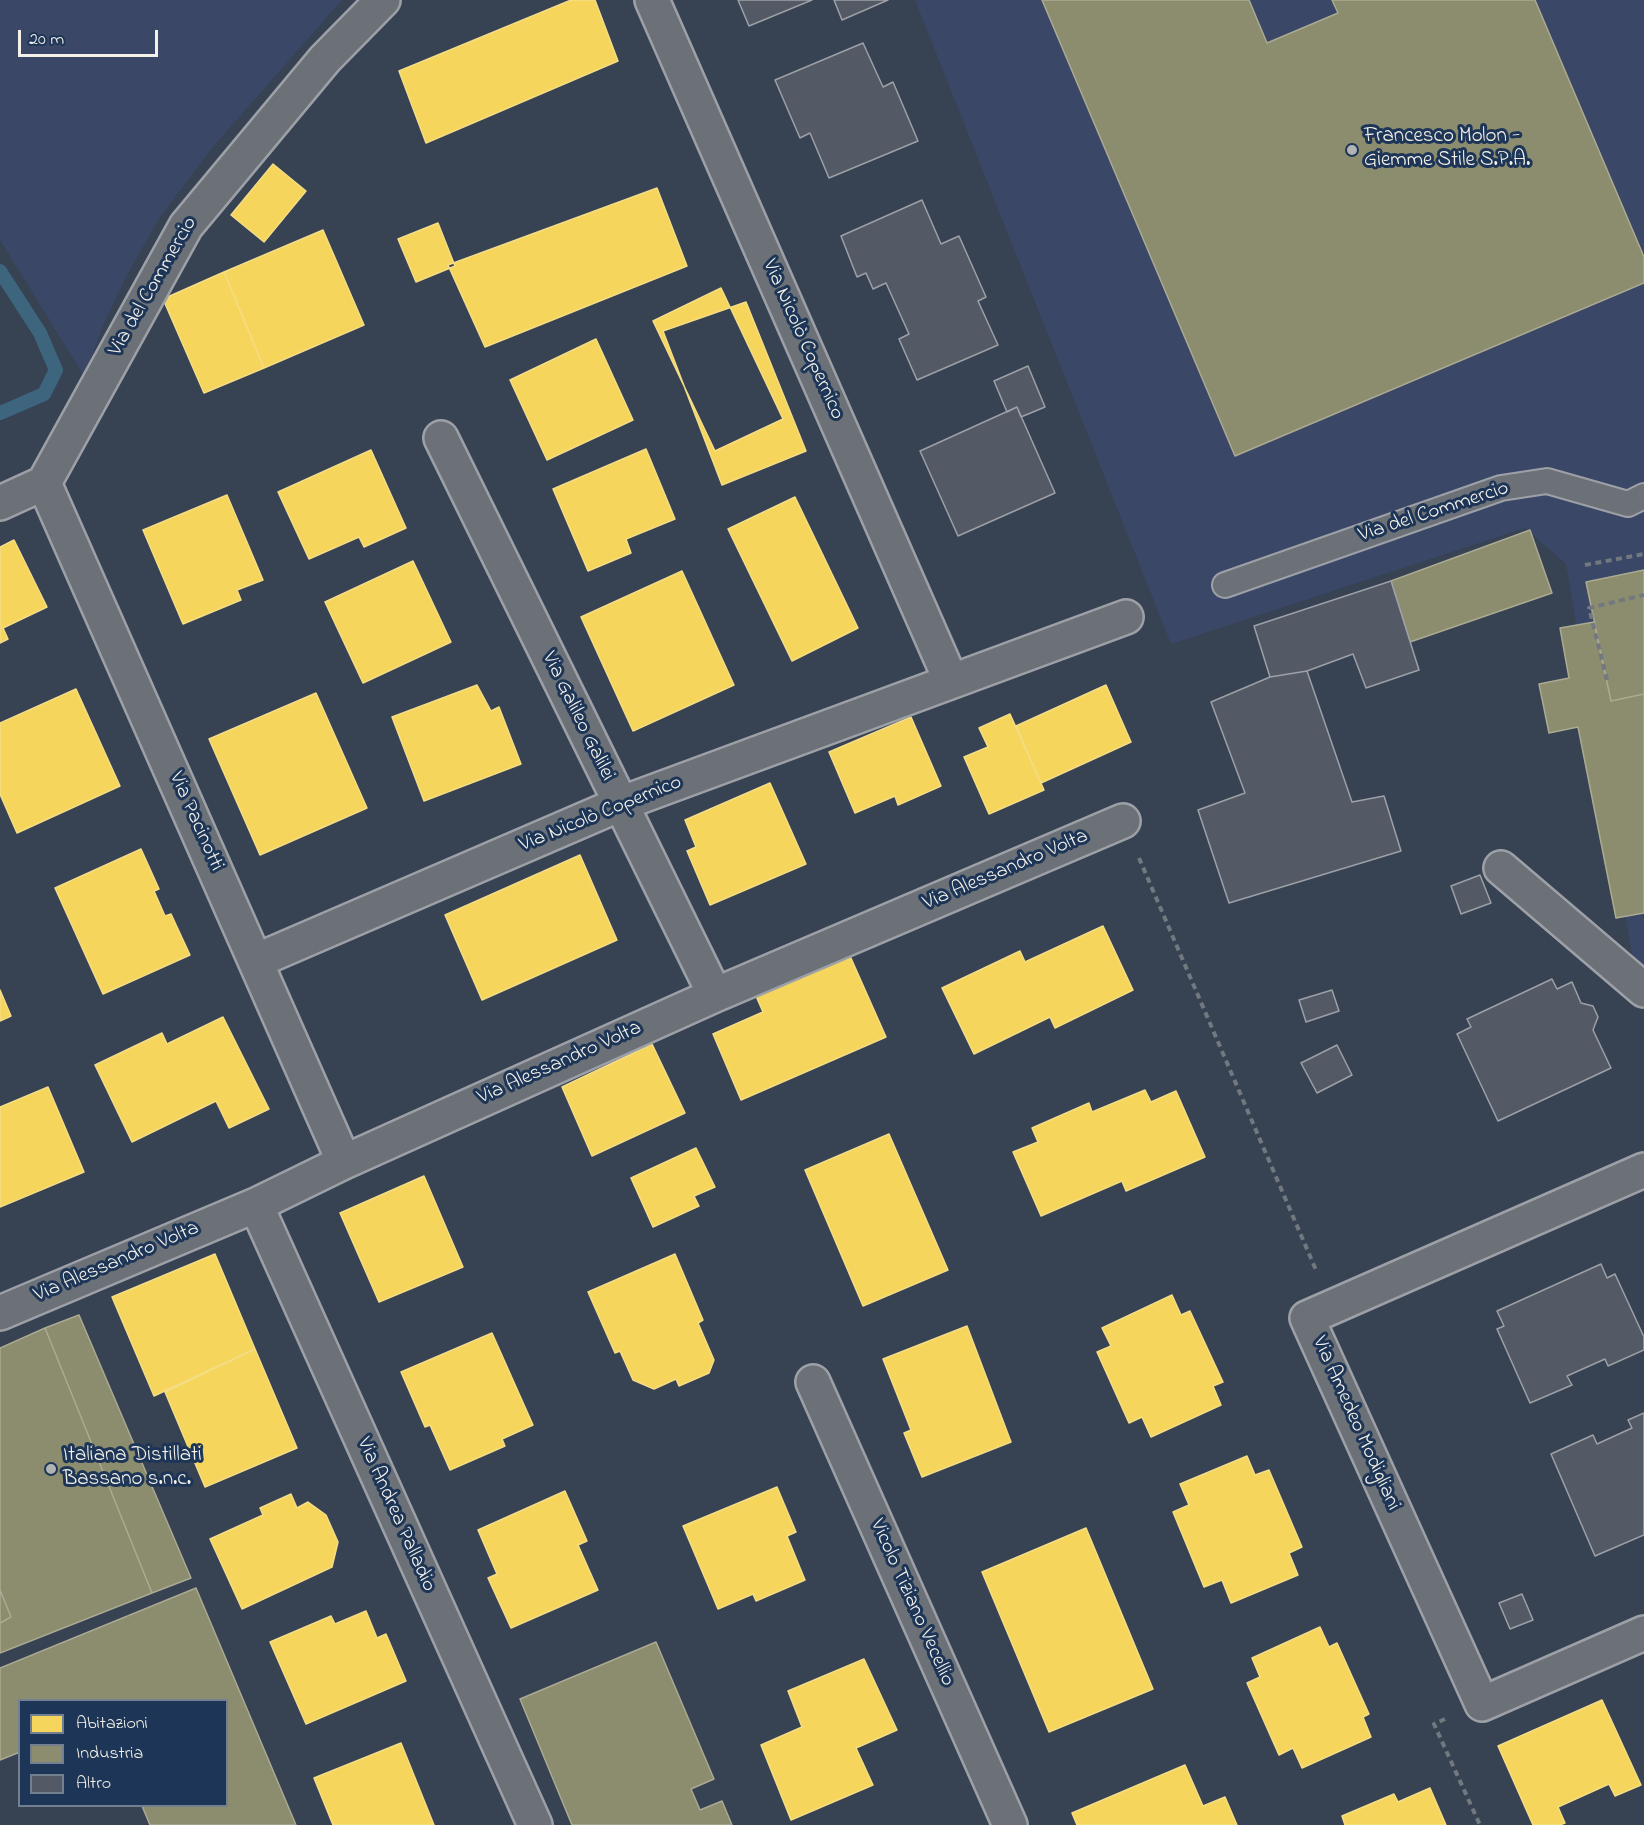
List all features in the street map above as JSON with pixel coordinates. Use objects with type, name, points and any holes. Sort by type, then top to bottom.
[{"type":"street","name":"Via del Commercio","points":[[44,483],[186,226],[325,59],[383,0]]},
{"type":"street","name":"Via Nicolò Copernico","points":[[652,0],[951,681]]},
{"type":"street","name":"Via Galileo Galilei","points":[[441,438],[715,995]]},
{"type":"street","points":[[0,503],[44,483]]},
{"type":"street","name":"Via Pacinotti","points":[[44,483],[344,1162]]},
{"type":"street","name":"Via Nicolò Copernico","points":[[256,961],[620,804],[1126,617]]},
{"type":"street","name":"Via Alessandro Volta","points":[[0,1313],[256,1205],[344,1162],[715,995],[1123,821]]},
{"type":"street","points":[[1501,868],[1644,990]]},
{"type":"street","name":"Via Amedeo Modigliani","points":[[1482,1704],[1307,1318],[1644,1170]]},
{"type":"street","name":"Via Andrea Palladio","points":[[256,1205],[535,1825]]},
{"type":"street","name":"Vicolo Tiziano Vecellio","points":[[813,1382],[1010,1825]]},
{"type":"street","points":[[1482,1704],[1644,1633]]},
{"type":"lane","name":"Via del Commercio","points":[[1225,585],[1501,488],[1547,481],[1628,504],[1644,496]]},
{"type":"path","points":[[1585,565],[1644,554]]},
{"type":"path","points":[[1607,680],[1589,608],[1644,595]]},
{"type":"path","points":[[1123,821],[1331,1307]]},
{"type":"path","points":[[1480,1825],[1434,1724],[1482,1704]]},
{"type":"shaded area","points":[[0,0],[342,0],[212,148],[160,217],[128,273],[105,321],[84,376],[0,240]]},
{"type":"shaded area","points":[[915,0],[1644,0],[1644,969],[1633,960],[1566,564],[1525,528],[1171,644]]},
{"type":"building: Abitazioni","points":[[571,0],[595,0],[618,61],[426,143],[399,71]]},
{"type":"building: Abitazioni","points":[[273,164],[306,191],[264,242],[231,215]]},
{"type":"building: Abitazioni","points":[[657,188],[687,266],[485,347],[448,265]]},
{"type":"building: Abitazioni","points":[[438,223],[455,266],[416,282],[398,239]]},
{"type":"building: Abitazioni","points":[[323,230],[364,325],[264,368],[224,272]]},
{"type":"building: Abitazioni","points":[[224,272],[264,368],[204,393],[163,299]]},
{"type":"building: Abitazioni","points":[[721,288],[783,419],[715,451],[653,321]]},
{"type":"building: Abitazioni","points":[[746,302],[806,451],[722,485],[663,331]]},
{"type":"building: Abitazioni","points":[[596,339],[633,420],[547,460],[510,380]]},
{"type":"building: Abitazioni","points":[[646,449],[675,519],[626,539],[631,553],[588,571],[553,489]]},
{"type":"building: Abitazioni","points":[[371,450],[406,528],[364,547],[359,537],[309,559],[278,492]]},
{"type":"building: Abitazioni","points":[[227,495],[263,580],[237,590],[241,600],[183,624],[143,530]]},
{"type":"building: Abitazioni","points":[[795,497],[858,628],[792,661],[728,529]]},
{"type":"building: Abitazioni","points":[[14,540],[47,607],[3,628],[8,639],[0,643],[0,547]]},
{"type":"building: Abitazioni","points":[[413,561],[451,642],[363,683],[325,602]]},
{"type":"building: Abitazioni","points":[[682,571],[734,685],[633,731],[581,617]]},
{"type":"building: Abitazioni","points":[[477,685],[491,711],[499,707],[521,764],[424,801],[392,717]]},
{"type":"building: Abitazioni","points":[[1106,685],[1131,742],[1041,783],[1016,726]]},
{"type":"building: Abitazioni","points":[[76,689],[120,786],[17,833],[0,794],[0,723]]},
{"type":"building: Abitazioni","points":[[316,693],[367,808],[260,855],[209,739]]},
{"type":"building: Abitazioni","points":[[1010,714],[1044,790],[989,814],[964,757],[988,747],[979,728]]},
{"type":"building: Abitazioni","points":[[911,717],[941,786],[898,805],[895,796],[855,813],[829,752]]},
{"type":"building: Abitazioni","points":[[770,783],[806,864],[710,905],[687,851],[696,847],[685,820]]},
{"type":"building: Abitazioni","points":[[141,849],[159,889],[154,891],[165,916],[171,914],[190,955],[103,994],[55,888]]},
{"type":"building: Abitazioni","points":[[580,855],[617,940],[482,1000],[445,915]]},
{"type":"building: Abitazioni","points":[[1103,926],[1133,990],[1055,1028],[1050,1017],[974,1054],[942,988],[1020,951],[1025,962]]},
{"type":"building: Abitazioni","points":[[850,956],[886,1037],[741,1100],[713,1034],[763,1012],[756,996]]},
{"type":"building: Abitazioni","points":[[0,990],[11,1016],[0,1021]]},
{"type":"building: Abitazioni","points":[[223,1017],[269,1109],[229,1128],[216,1101],[132,1142],[95,1065],[162,1033],[167,1044]]},
{"type":"building: Abitazioni","points":[[652,1044],[685,1113],[592,1156],[562,1087]]},
{"type":"building: Abitazioni","points":[[48,1087],[84,1172],[0,1207],[0,1107]]},
{"type":"building: Abitazioni","points":[[1145,1090],[1151,1102],[1176,1091],[1205,1157],[1126,1191],[1122,1181],[1041,1216],[1013,1152],[1038,1142],[1032,1128],[1089,1103],[1092,1112]]},
{"type":"building: Abitazioni","points":[[889,1134],[948,1270],[863,1306],[805,1170]]},
{"type":"building: Abitazioni","points":[[696,1148],[715,1187],[694,1196],[699,1206],[653,1227],[631,1178]]},
{"type":"building: Abitazioni","points":[[424,1176],[463,1267],[379,1302],[340,1213]]},
{"type":"building: Abitazioni","points":[[215,1254],[255,1349],[154,1396],[112,1297]]},
{"type":"building: Abitazioni","points":[[675,1254],[703,1320],[698,1323],[714,1360],[709,1373],[679,1386],[676,1379],[654,1389],[633,1380],[620,1351],[615,1353],[588,1292]]},
{"type":"building: Abitazioni","points":[[1172,1295],[1181,1315],[1190,1311],[1223,1382],[1213,1386],[1221,1405],[1151,1437],[1142,1417],[1129,1423],[1097,1352],[1111,1346],[1102,1328]]},
{"type":"building: Abitazioni","points":[[967,1326],[1011,1442],[922,1477],[904,1433],[911,1430],[883,1359]]},
{"type":"building: Abitazioni","points":[[492,1333],[533,1425],[502,1439],[505,1446],[450,1470],[430,1425],[425,1427],[401,1372]]},
{"type":"building: Abitazioni","points":[[255,1349],[297,1448],[205,1487],[165,1392]]},
{"type":"building: Abitazioni","points":[[1247,1456],[1255,1475],[1269,1470],[1302,1547],[1289,1553],[1298,1575],[1231,1603],[1222,1580],[1204,1587],[1173,1512],[1189,1505],[1180,1484]]},
{"type":"building: Abitazioni","points":[[777,1487],[796,1532],[787,1536],[805,1580],[756,1601],[753,1594],[718,1609],[683,1526]]},
{"type":"building: Abitazioni","points":[[565,1491],[587,1541],[578,1545],[598,1590],[511,1628],[488,1578],[497,1574],[478,1530]]},
{"type":"building: Abitazioni","points":[[291,1494],[297,1508],[308,1502],[326,1515],[338,1542],[332,1567],[242,1609],[210,1539],[263,1515],[260,1508]]},
{"type":"building: Abitazioni","points":[[1086,1528],[1153,1689],[1049,1732],[982,1572]]},
{"type":"building: Abitazioni","points":[[366,1611],[377,1638],[386,1634],[406,1681],[306,1724],[270,1642],[331,1616],[335,1624]]},
{"type":"building: Abitazioni","points":[[1320,1627],[1329,1647],[1337,1643],[1369,1714],[1363,1717],[1371,1737],[1302,1768],[1293,1748],[1279,1755],[1247,1683],[1260,1677],[1252,1658]]},
{"type":"building: Abitazioni","points":[[864,1659],[897,1730],[856,1748],[873,1785],[791,1820],[761,1745],[802,1727],[788,1691]]},
{"type":"building: Abitazioni","points":[[1602,1700],[1641,1785],[1615,1796],[1609,1784],[1558,1807],[1565,1823],[1533,1825],[1498,1746]]},
{"type":"building: Abitazioni","points":[[401,1743],[434,1825],[333,1825],[314,1778]]},
{"type":"building: Abitazioni","points":[[1185,1765],[1203,1806],[1225,1797],[1237,1825],[1077,1825],[1072,1813]]},
{"type":"building: Abitazioni","points":[[1430,1788],[1446,1825],[1345,1825],[1342,1816],[1394,1794],[1398,1802]]},
{"type":"building: Industria","name":"Francesco Molon - Giemme Stile S.P.A.","points":[[1042,0],[1249,0],[1267,43],[1338,13],[1332,0],[1535,0],[1644,257],[1644,283],[1235,456]]},
{"type":"building: Industria","points":[[1530,530],[1552,593],[1410,642],[1391,581]]},
{"type":"building: Industria","points":[[1644,570],[1644,694],[1611,701],[1586,582]]},
{"type":"building: Industria","points":[[1594,622],[1611,701],[1644,694],[1644,913],[1616,918],[1578,727],[1549,733],[1539,684],[1569,678],[1560,628]]},
{"type":"building: Industria","points":[[79,1315],[191,1578],[152,1593],[45,1328]]},
{"type":"building: Industria","name":"Italiana Distillati Bassano s.n.c.","points":[[45,1328],[152,1593],[0,1653],[0,1623],[11,1617],[0,1590],[0,1348]]},
{"type":"building: Industria","points":[[196,1588],[296,1825],[150,1825],[142,1807],[228,1807],[228,1699],[18,1699],[18,1753],[0,1760],[0,1668]]},
{"type":"building: Industria","points":[[0,1590],[11,1617],[0,1623]]},
{"type":"building: Industria","points":[[656,1642],[714,1779],[691,1789],[700,1810],[722,1801],[732,1825],[572,1825],[520,1699]]},
{"type":"building: Altro","points":[[738,0],[812,0],[749,26]]},
{"type":"building: Altro","points":[[834,0],[888,0],[842,20]]},
{"type":"building: Altro","points":[[863,43],[883,87],[893,82],[918,141],[829,178],[810,133],[800,138],[775,80]]},
{"type":"building: Altro","points":[[922,200],[941,244],[959,236],[986,297],[978,301],[998,345],[917,380],[899,339],[909,334],[886,283],[873,289],[866,273],[857,277],[841,236]]},
{"type":"building: Altro","points":[[1028,366],[1045,407],[1021,417],[1017,407],[1007,412],[994,381]]},
{"type":"building: Altro","points":[[1017,407],[1055,493],[958,536],[920,451]]},
{"type":"building: Altro","points":[[1391,581],[1419,670],[1366,688],[1353,654],[1307,671],[1270,677],[1254,626]]},
{"type":"building: Altro","points":[[1307,671],[1352,802],[1384,796],[1401,851],[1229,903],[1198,810],[1245,793],[1211,702],[1270,677]]},
{"type":"building: Altro","points":[[1480,875],[1491,903],[1461,914],[1451,886]]},
{"type":"building: Altro","points":[[1552,979],[1557,989],[1572,982],[1581,1003],[1593,1006],[1598,1017],[1593,1030],[1611,1068],[1498,1121],[1457,1034],[1471,1027],[1467,1019]]},
{"type":"building: Altro","points":[[1332,990],[1339,1011],[1306,1022],[1299,1000]]},
{"type":"building: Altro","points":[[1337,1045],[1352,1075],[1317,1093],[1301,1063]]},
{"type":"building: Altro","points":[[1601,1264],[1607,1278],[1615,1274],[1644,1337],[1644,1350],[1608,1366],[1605,1359],[1567,1376],[1572,1385],[1530,1403],[1497,1329],[1504,1326],[1497,1311]]},
{"type":"building: Altro","points":[[1644,1413],[1644,1535],[1595,1556],[1551,1454],[1593,1435],[1597,1444],[1632,1428],[1628,1420]]},
{"type":"building: Altro","points":[[1522,1594],[1533,1620],[1510,1629],[1499,1603]]},
{"type":"waterway","points":[[0,271],[40,333],[56,370],[44,394],[0,413]]},
{"type":"place","name":"Francesco Molon - Giemme Stile S.P.A.","points":[[1352,150]]},
{"type":"place","name":"Italiana Distillati Bassano s.n.c.","points":[[51,1469]]}]
